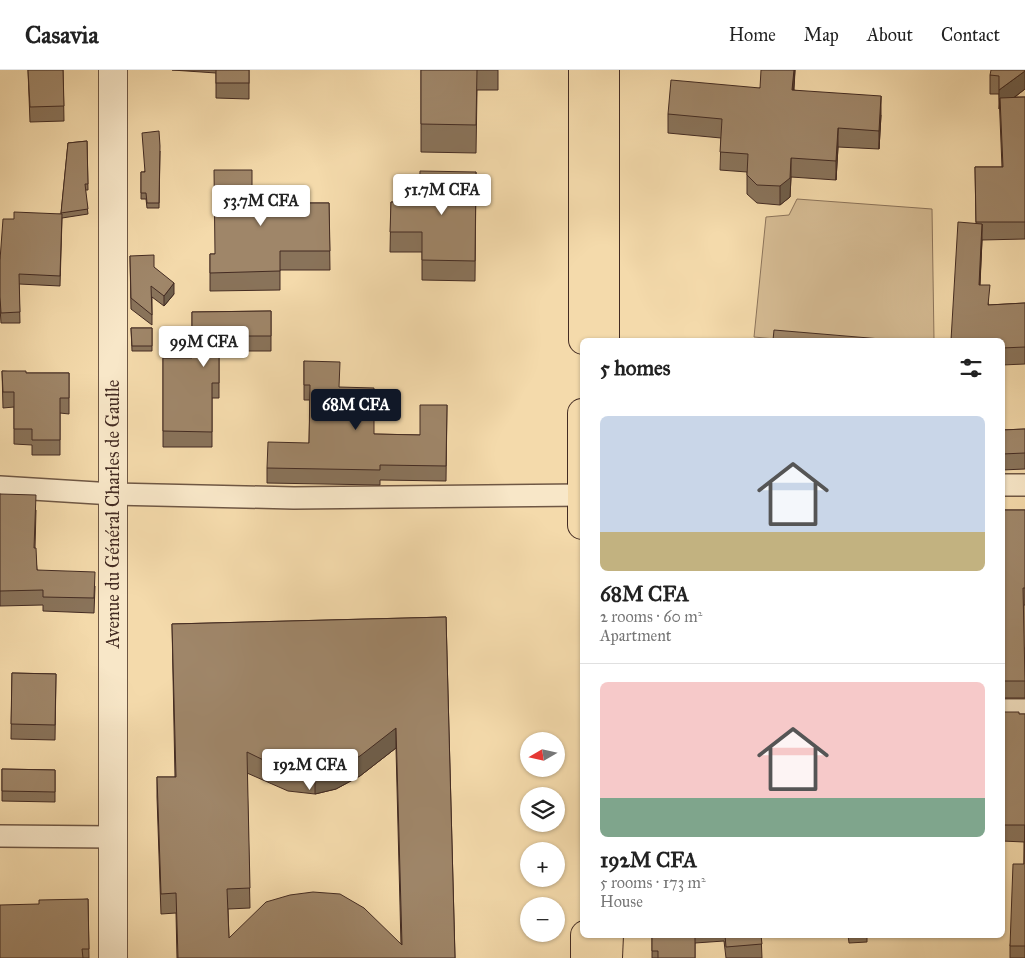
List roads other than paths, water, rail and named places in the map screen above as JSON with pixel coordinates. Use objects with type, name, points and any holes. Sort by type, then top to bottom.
[{"type":"main road","points":[[583,70],[583,338]]},
{"type":"main road","points":[[605,70],[605,338]]},
{"type":"main road","points":[[585,938],[585,958]]},
{"type":"main road","points":[[608,938],[608,958]]},
{"type":"street","name":"Avenue du Général Charles de Gaulle","points":[[113,70],[113,958]]},
{"type":"street","points":[[1005,485],[1025,484]]},
{"type":"street","points":[[0,487],[113,494],[294,498],[580,495]]},
{"type":"street","points":[[1005,710],[1025,710]]},
{"type":"street","points":[[0,836],[112,836]]}]
